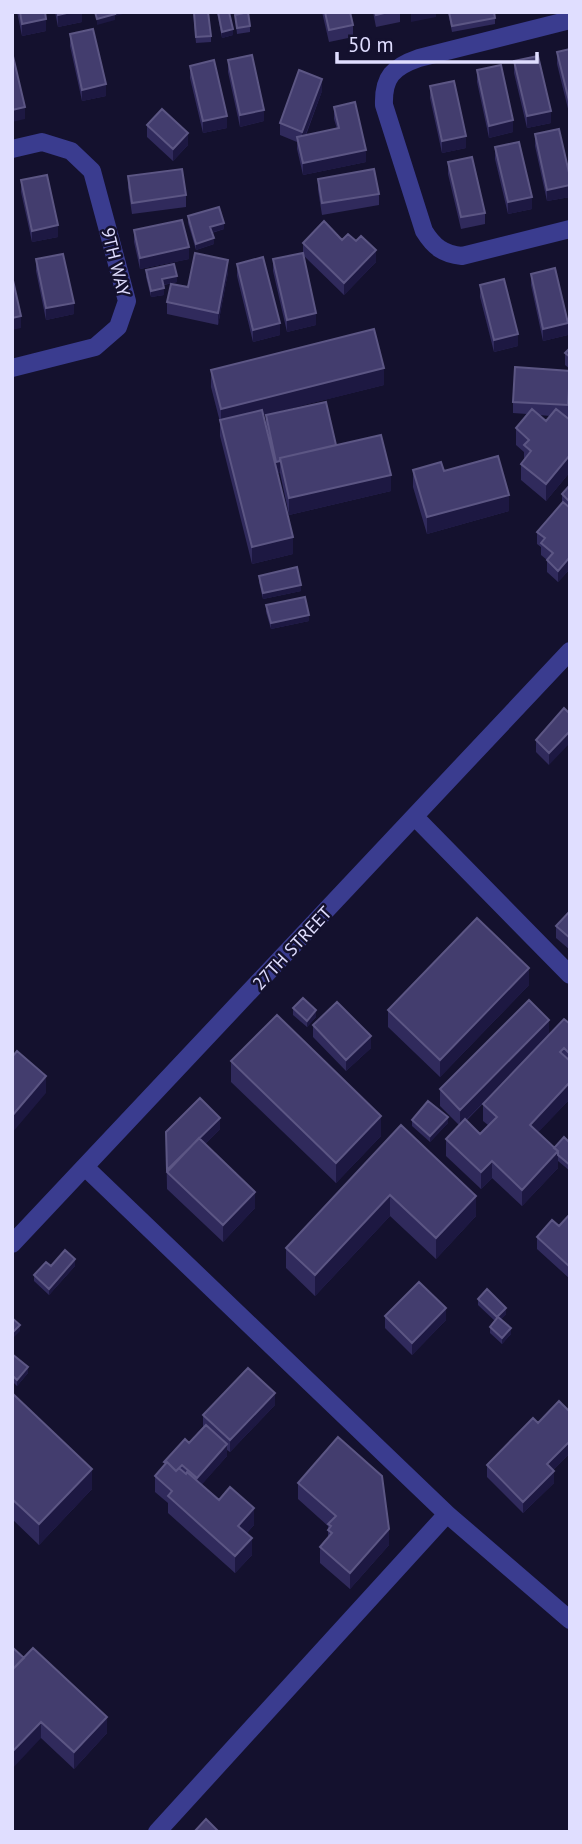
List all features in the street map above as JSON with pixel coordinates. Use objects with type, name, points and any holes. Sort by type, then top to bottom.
[{"type":"street","points":[[570,20],[404,63],[390,76],[384,89],[384,105],[424,231],[433,245],[449,255],[462,256],[570,229]]},
{"type":"street","name":"9TH WAY","points":[[12,149],[42,142],[71,151],[92,171],[127,301],[118,327],[95,347],[12,368]]},
{"type":"street","name":"27TH STREET","points":[[12,1244],[570,651]]},
{"type":"street","points":[[415,817],[570,975]]},
{"type":"street","points":[[85,1167],[447,1514],[570,1620]]},
{"type":"street","points":[[157,1832],[447,1514]]},
{"type":"building","points":[[20,12],[45,12],[46,19],[22,24]]},
{"type":"building","points":[[95,12],[114,12],[115,14],[97,19]]},
{"type":"building","points":[[194,12],[208,12],[211,36],[196,37]]},
{"type":"building","points":[[218,12],[229,12],[233,29],[222,32]]},
{"type":"building","points":[[248,12],[250,26],[237,28],[235,15]]},
{"type":"building","points":[[325,12],[350,12],[353,25],[329,30]]},
{"type":"building","points":[[449,12],[494,12],[495,18],[452,26]]},
{"type":"building","points":[[93,29],[106,84],[82,90],[70,34]]},
{"type":"building","points":[[570,49],[570,105],[557,52]]},
{"type":"building","points":[[12,52],[25,107],[12,110]]},
{"type":"building","points":[[252,55],[264,110],[240,115],[228,60]]},
{"type":"building","points":[[538,56],[551,111],[527,116],[514,61]]},
{"type":"building","points":[[214,60],[227,116],[203,121],[190,66]]},
{"type":"building","points":[[501,65],[513,120],[489,126],[477,70]]},
{"type":"building","points":[[299,70],[322,79],[302,132],[280,123]]},
{"type":"building","points":[[454,81],[466,136],[442,141],[430,86]]},
{"type":"building","points":[[355,102],[366,150],[303,163],[297,137],[339,128],[334,107]]},
{"type":"building","points":[[162,109],[188,133],[173,149],[147,125]]},
{"type":"building","points":[[559,129],[570,185],[547,190],[535,134]]},
{"type":"building","points":[[519,142],[532,197],[508,202],[495,147]]},
{"type":"building","points":[[472,157],[485,213],[461,217],[448,162]]},
{"type":"building","points":[[182,169],[186,195],[132,203],[128,176]]},
{"type":"building","points":[[374,169],[379,194],[322,203],[318,179]]},
{"type":"building","points":[[47,175],[58,225],[32,231],[21,180]]},
{"type":"building","points":[[219,207],[224,223],[210,227],[214,238],[196,244],[188,216]]},
{"type":"building","points":[[182,220],[189,247],[140,258],[134,230]]},
{"type":"building","points":[[324,221],[342,240],[348,234],[356,241],[361,236],[376,250],[344,283],[303,243]]},
{"type":"building","points":[[195,253],[228,260],[218,313],[167,302],[171,284],[188,287]]},
{"type":"building","points":[[303,253],[316,313],[287,320],[273,259]]},
{"type":"building","points":[[63,254],[74,303],[46,308],[36,259]]},
{"type":"building","points":[[263,257],[280,323],[253,330],[237,264]]},
{"type":"building","points":[[174,264],[177,276],[162,279],[164,288],[151,291],[146,270]]},
{"type":"building","points":[[555,268],[568,323],[543,329],[531,274]]},
{"type":"building","points":[[12,276],[21,316],[12,318]]},
{"type":"building","points":[[504,279],[518,334],[494,340],[480,285]]},
{"type":"building","points":[[374,329],[384,368],[221,409],[211,370]]},
{"type":"building","points":[[515,367],[570,371],[568,405],[513,402]]},
{"type":"building","points":[[326,402],[336,445],[280,458],[280,461],[276,462],[266,415]]},
{"type":"building","points":[[532,409],[546,421],[556,409],[570,420],[570,455],[546,484],[521,464],[531,451],[524,445],[529,440],[516,428]]},
{"type":"building","points":[[262,410],[293,537],[252,547],[220,420]]},
{"type":"building","points":[[381,435],[391,475],[289,498],[280,458]]},
{"type":"building","points":[[498,456],[509,495],[427,517],[413,470],[441,462],[444,471]]},
{"type":"building","points":[[570,485],[570,502],[562,494]]},
{"type":"building","points":[[563,502],[570,508],[570,557],[558,571],[547,560],[553,553],[541,543],[545,538],[537,532]]},
{"type":"building","points":[[297,567],[301,585],[263,593],[259,576]]},
{"type":"building","points":[[305,597],[309,615],[271,623],[266,605]]},
{"type":"building","points":[[564,708],[570,714],[570,731],[549,753],[536,740]]},
{"type":"building","points":[[570,911],[570,938],[556,926]]},
{"type":"building","points":[[477,918],[529,968],[440,1060],[388,1010]]},
{"type":"building","points":[[303,998],[316,1010],[307,1021],[293,1008]]},
{"type":"building","points":[[529,1000],[549,1020],[460,1110],[440,1089]]},
{"type":"building","points":[[337,1002],[371,1036],[346,1060],[313,1025]]},
{"type":"building","points":[[277,1015],[381,1116],[336,1163],[231,1061]]},
{"type":"building","points":[[564,1019],[570,1024],[570,1054],[564,1048],[560,1052],[570,1061],[570,1082],[530,1125],[558,1151],[522,1190],[492,1161],[481,1172],[446,1139],[465,1119],[480,1134],[497,1117],[483,1104]]},
{"type":"building","points":[[17,1051],[46,1076],[12,1116],[12,1057]]},
{"type":"building","points":[[200,1098],[220,1118],[167,1170],[166,1132]]},
{"type":"building","points":[[428,1101],[448,1117],[430,1136],[412,1120]]},
{"type":"building","points":[[401,1125],[476,1196],[436,1238],[390,1195],[315,1275],[286,1248]]},
{"type":"building","points":[[564,1137],[568,1141],[570,1139],[570,1165],[554,1148]]},
{"type":"building","points":[[199,1138],[255,1192],[223,1225],[167,1172]]},
{"type":"building","points":[[570,1214],[570,1267],[537,1237],[552,1220],[559,1226]]},
{"type":"building","points":[[65,1250],[75,1259],[49,1289],[34,1275],[46,1262],[51,1266]]},
{"type":"building","points":[[419,1282],[446,1308],[412,1343],[385,1316]]},
{"type":"building","points":[[487,1289],[506,1308],[497,1317],[478,1299]]},
{"type":"building","points":[[498,1317],[511,1328],[502,1338],[490,1327]]},
{"type":"building","points":[[12,1318],[20,1325],[12,1333]]},
{"type":"building","points":[[12,1354],[28,1367],[17,1380],[12,1375]]},
{"type":"building","points":[[248,1368],[275,1393],[230,1440],[203,1415]]},
{"type":"building","points":[[12,1393],[92,1469],[39,1524],[12,1499]]},
{"type":"building","points":[[559,1401],[570,1412],[570,1441],[547,1464],[554,1471],[523,1502],[487,1465],[533,1418],[538,1423]]},
{"type":"building","points":[[206,1425],[227,1444],[197,1478],[182,1465],[176,1471],[164,1462],[185,1439],[189,1443]]},
{"type":"building","points":[[338,1437],[382,1476],[389,1529],[350,1573],[320,1547],[332,1533],[328,1530],[331,1526],[328,1524],[336,1516],[298,1483]]},
{"type":"building","points":[[167,1462],[176,1471],[179,1468],[186,1474],[187,1472],[219,1500],[230,1487],[254,1508],[238,1526],[252,1538],[235,1556],[168,1496],[172,1491],[155,1476]]},
{"type":"building","points":[[12,1647],[24,1658],[12,1670]]},
{"type":"building","points":[[33,1648],[107,1717],[74,1752],[41,1722],[12,1752],[12,1670]]},
{"type":"building","points":[[206,1819],[219,1832],[194,1832]]}]
